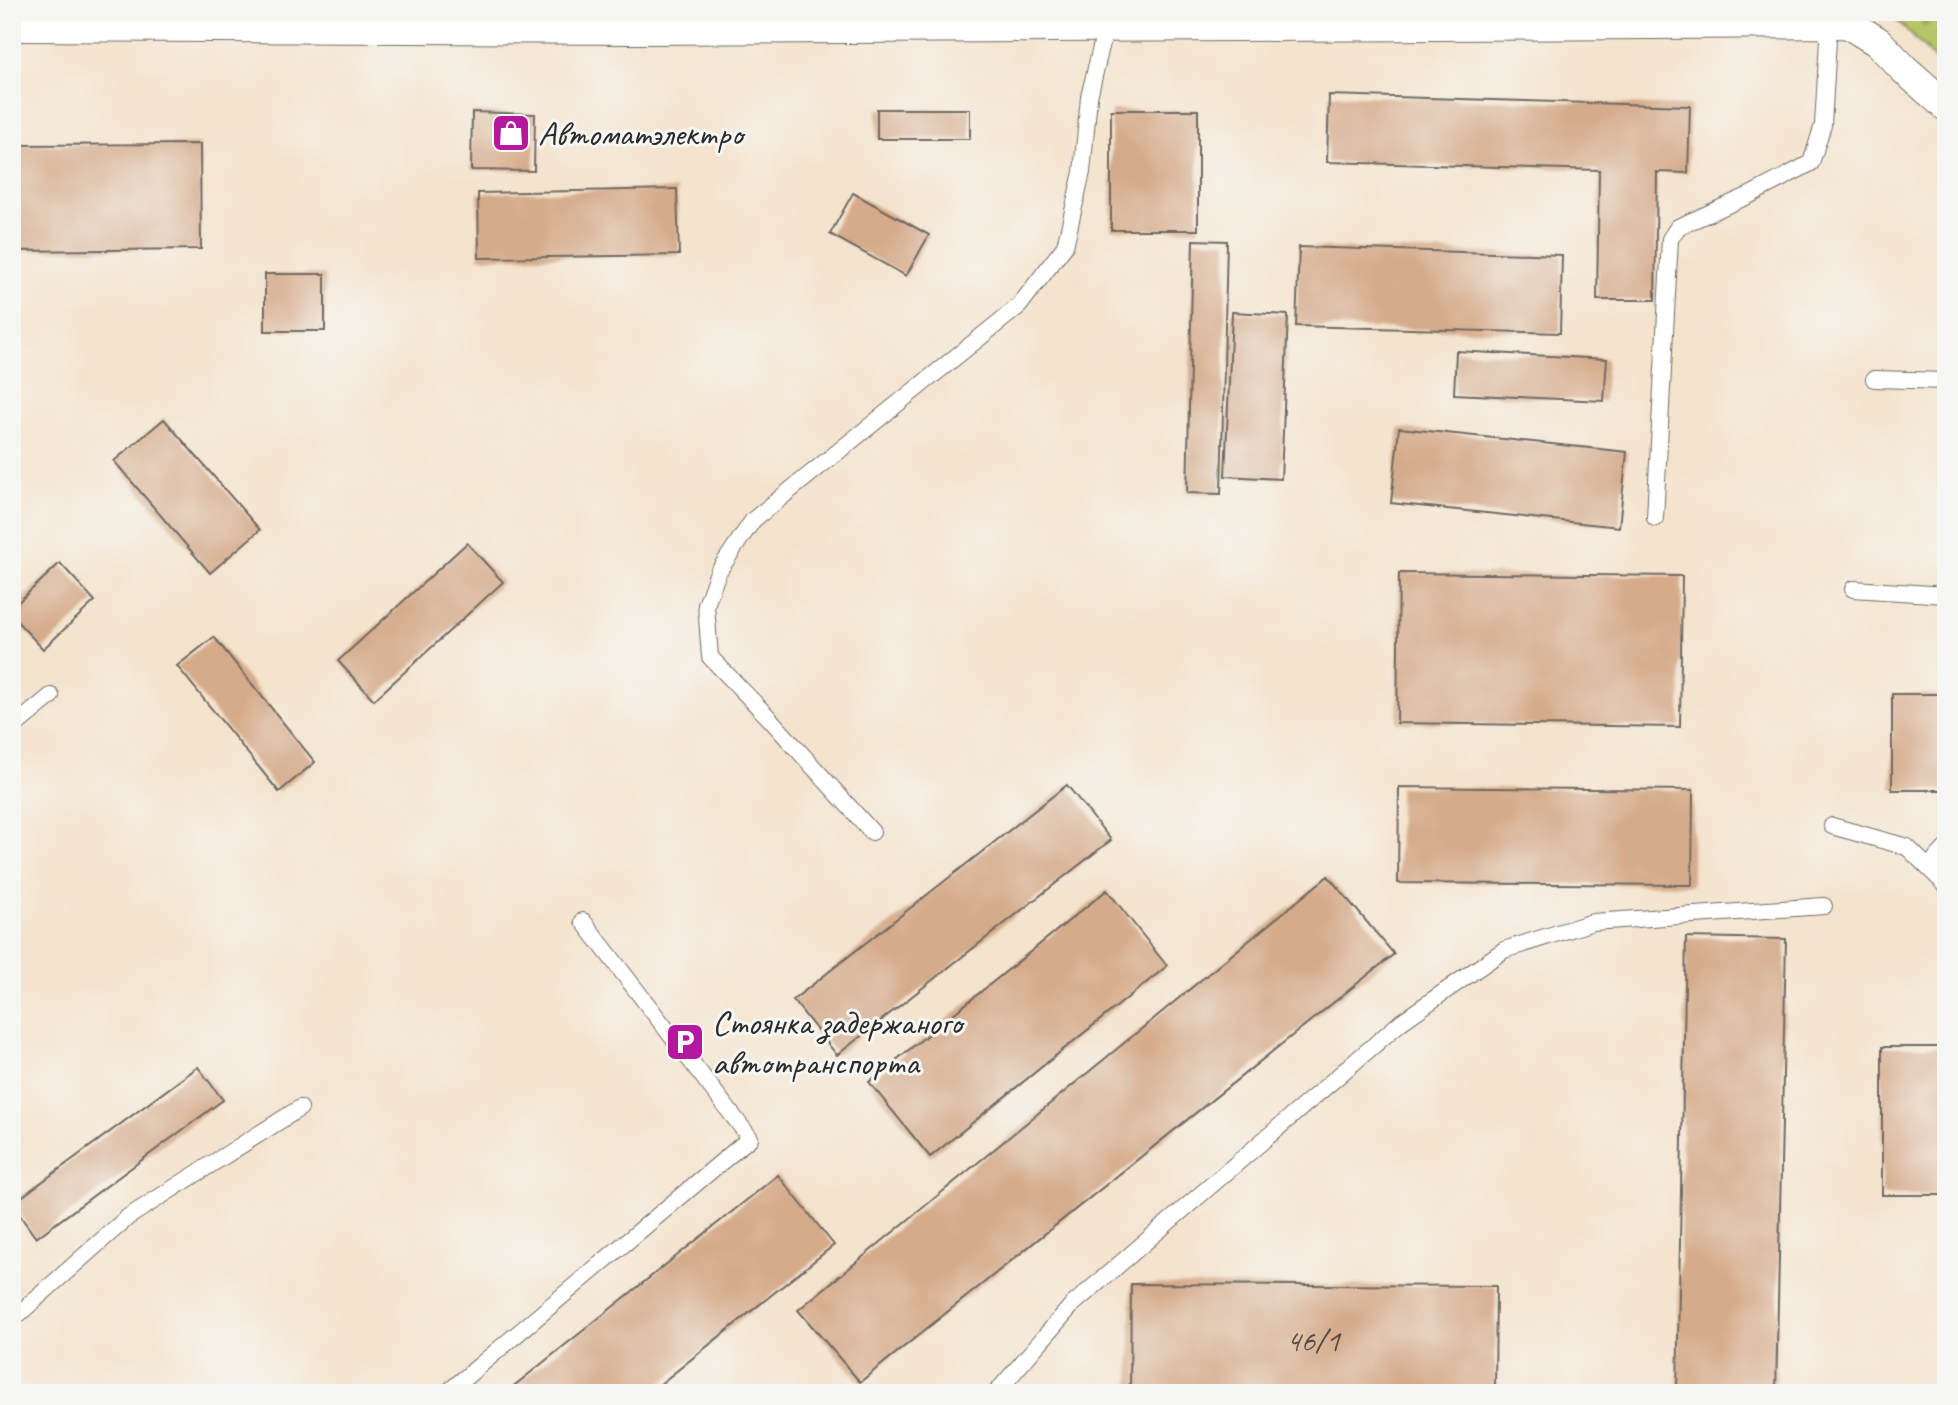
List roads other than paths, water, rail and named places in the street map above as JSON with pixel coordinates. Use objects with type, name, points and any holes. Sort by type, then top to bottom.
[{"type":"street","points":[[12,26],[1574,18],[1847,23],[1878,42],[1946,106]]},
{"type":"lane","points":[[872,832],[710,657],[706,606],[718,572],[753,520],[1020,306],[1065,246],[1082,172],[1089,97],[1107,19]]},
{"type":"lane","points":[[1656,518],[1670,239],[1678,227],[1750,195],[1811,163],[1823,125],[1829,23]]},
{"type":"lane","points":[[1874,379],[1946,382]]},
{"type":"lane","points":[[1853,589],[1946,595]]},
{"type":"lane","points":[[12,728],[51,696]]},
{"type":"lane","points":[[1832,826],[1907,847],[1946,885]]},
{"type":"lane","points":[[1928,867],[1946,849]]},
{"type":"lane","points":[[996,1393],[1072,1304],[1401,1023],[1504,950],[1593,922],[1824,905]]},
{"type":"lane","points":[[447,1393],[750,1138],[583,921]]},
{"type":"lane","points":[[12,1320],[128,1217],[300,1108]]},
{"type":"place","name":"Автоматэлектро","points":[[511,133]]},
{"type":"place","name":"Стоянка задержаного автотранспорта","points":[[685,1042]]}]
